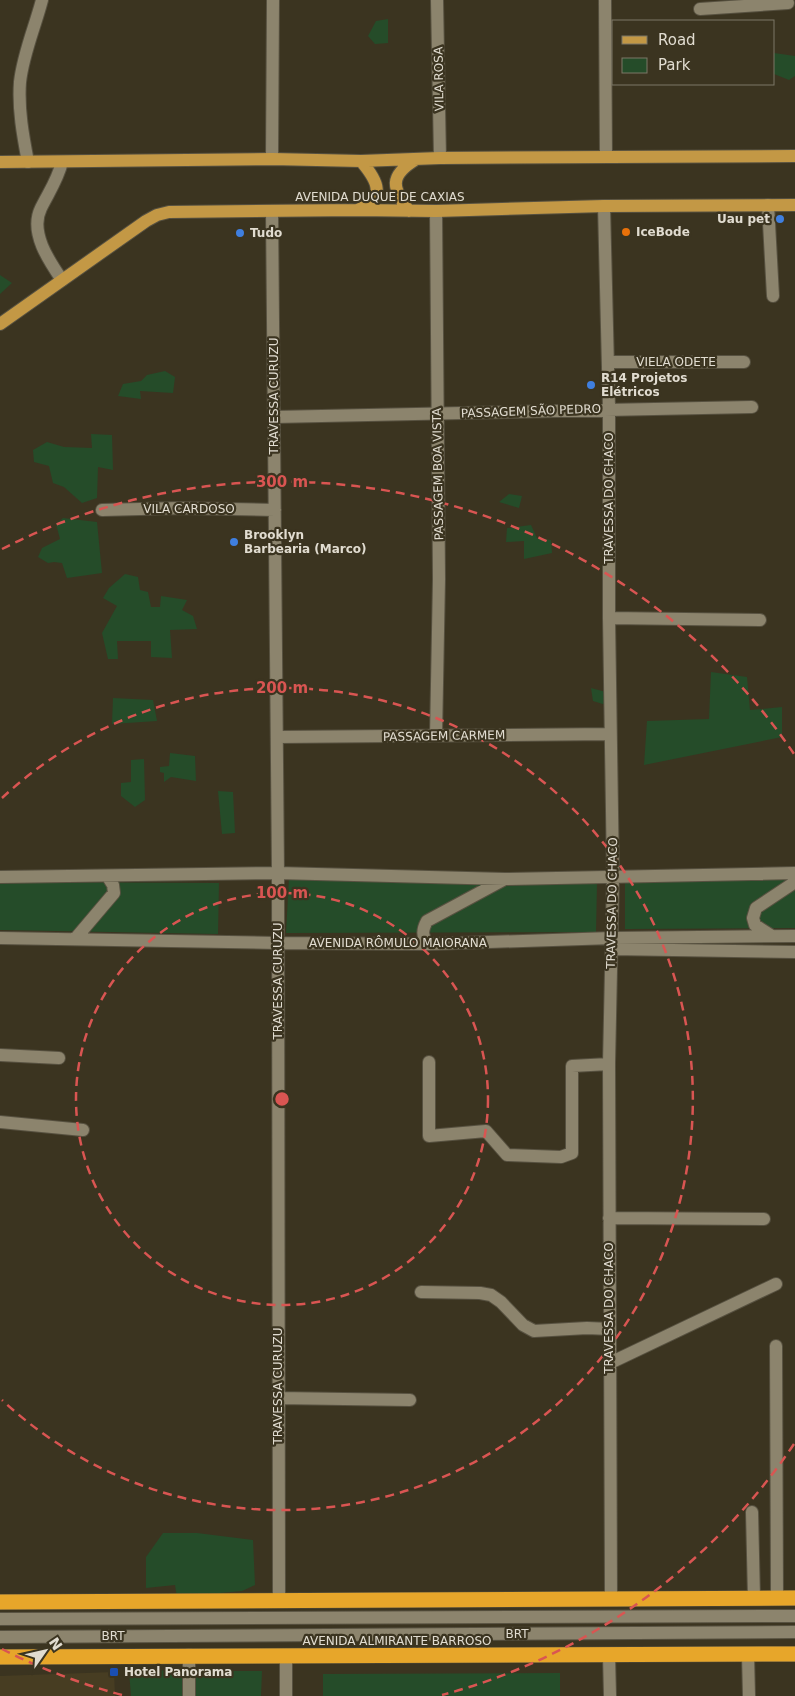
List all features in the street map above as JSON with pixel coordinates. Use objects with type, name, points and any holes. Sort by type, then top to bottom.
[{"type":"highway","points":[[0,1602],[795,1598]]},
{"type":"highway","name":"AVENIDA ALMIRANTE BARROSO","points":[[0,1656],[609,1656],[795,1654]]},
{"type":"main road","points":[[0,162],[272,159],[361,161],[440,158],[795,156]]},
{"type":"main road","points":[[409,211],[398,197],[396,184],[398,173],[418,159]]},
{"type":"main road","points":[[357,210],[368,205],[375,198],[377,186],[372,173],[361,161]]},
{"type":"main road","name":"AVENIDA DUQUE DE CAXIAS","points":[[0,324],[146,221],[157,215],[178,211],[436,211],[604,206],[795,205]]},
{"type":"street","points":[[28,162],[21,124],[20,83],[25,54],[42,0]]},
{"type":"street","points":[[272,159],[273,0]]},
{"type":"street","name":"VILA ROSA","points":[[437,0],[440,158]]},
{"type":"street","points":[[605,0],[606,157]]},
{"type":"street","points":[[700,9],[790,5]]},
{"type":"street","points":[[62,162],[59,174],[39,210],[37,227],[48,260],[62,280]]},
{"type":"street","points":[[768,205],[773,296]]},
{"type":"street","name":"TRAVESSA DO CHACO","points":[[604,206],[609,408],[609,618],[613,876],[609,1064],[611,1599]]},
{"type":"street","name":"TRAVESSA CURUZU","points":[[272,211],[278,873],[278,1601]]},
{"type":"street","name":"PASSAGEM BOA VISTA","points":[[436,211],[439,579],[436,736]]},
{"type":"street","name":"VIELA ODETE","points":[[608,362],[744,362]]},
{"type":"street","name":"PASSAGEM SÃO PEDRO","points":[[274,417],[437,415],[609,408],[752,407]]},
{"type":"street","name":"VILA CARDOSO","points":[[102,510],[179,508],[275,510]]},
{"type":"street","points":[[609,618],[760,620]]},
{"type":"street","name":"PASSAGEM CARMEM","points":[[277,737],[610,734]]},
{"type":"street","points":[[0,877],[108,877],[278,873],[506,879],[795,873]]},
{"type":"street","points":[[75,939],[114,893],[113,885],[108,877]]},
{"type":"street","points":[[429,944],[424,940],[422,930],[427,921],[506,879]]},
{"type":"street","points":[[772,936],[755,925],[753,918],[756,908],[795,882]]},
{"type":"street","name":"AVENIDA RÔMULO MAIORANA","points":[[0,938],[277,943],[612,944],[795,936]]},
{"type":"street","points":[[612,944],[795,952]]},
{"type":"street","points":[[0,1055],[59,1058]]},
{"type":"street","points":[[429,1062],[429,1136],[486,1131],[506,1155],[561,1157],[572,1153],[572,1066],[609,1064]]},
{"type":"street","points":[[0,1122],[83,1130]]},
{"type":"street","points":[[609,1218],[764,1220]]},
{"type":"street","points":[[610,1364],[776,1284]]},
{"type":"street","points":[[421,1292],[480,1293],[491,1295],[501,1302],[523,1325],[534,1331],[587,1328],[610,1329]]},
{"type":"street","points":[[776,1346],[777,1598]]},
{"type":"street","points":[[278,1398],[410,1400]]},
{"type":"street","points":[[752,1512],[754,1598]]},
{"type":"street","name":"BRT","points":[[0,1619],[795,1616]]},
{"type":"street","name":"BRT","points":[[0,1637],[795,1632]]},
{"type":"street","points":[[189,1655],[189,1696]]},
{"type":"street","points":[[748,1655],[749,1696]]},
{"type":"street","points":[[286,1656],[286,1696]]},
{"type":"street","points":[[609,1656],[610,1696]]},
{"type":"shaded area","points":[[114,1672],[115,1696],[0,1696],[0,1676]]},
{"type":"green space","points":[[388,19],[388,43],[375,44],[368,36],[376,21]]},
{"type":"green space","points":[[775,53],[795,56],[795,76],[789,80],[775,74]]},
{"type":"green space","points":[[0,275],[12,283],[0,294]]},
{"type":"green space","points":[[165,371],[175,377],[173,393],[140,391],[141,399],[118,396],[123,384],[141,381],[147,375]]},
{"type":"green space","points":[[91,434],[112,435],[113,470],[98,467],[97,498],[82,503],[64,487],[53,483],[49,466],[34,462],[33,450],[47,442],[64,447],[92,448]]},
{"type":"green space","points":[[509,494],[522,496],[519,508],[499,502]]},
{"type":"green space","points":[[63,518],[97,522],[102,573],[67,578],[62,563],[48,563],[38,557],[42,548],[60,539],[56,524]]},
{"type":"green space","points":[[531,525],[537,538],[551,540],[552,553],[524,559],[524,541],[506,542],[507,528]]},
{"type":"green space","points":[[125,574],[138,577],[140,590],[148,592],[151,607],[160,607],[161,596],[187,600],[182,610],[193,616],[197,629],[170,630],[172,658],[151,657],[151,641],[117,641],[118,659],[108,659],[102,633],[117,606],[103,598],[109,588]]},
{"type":"green space","points":[[711,672],[747,677],[750,710],[782,707],[782,737],[644,765],[647,721],[709,719]]},
{"type":"green space","points":[[591,688],[606,692],[606,705],[593,701]]},
{"type":"green space","points":[[113,698],[153,700],[157,721],[112,724]]},
{"type":"green space","points":[[170,753],[195,756],[196,781],[171,777],[164,782],[164,773],[160,772],[160,767],[169,766]]},
{"type":"green space","points":[[144,759],[145,800],[135,807],[121,796],[121,783],[131,782],[131,760]]},
{"type":"green space","points":[[218,791],[233,792],[235,833],[222,834]]},
{"type":"green space","points":[[289,878],[597,883],[596,932],[286,933]]},
{"type":"green space","points":[[625,880],[795,880],[795,928],[625,929]]},
{"type":"green space","points":[[0,882],[219,883],[218,934],[0,930]]},
{"type":"green space","points":[[163,1533],[197,1533],[253,1540],[255,1585],[242,1591],[177,1597],[175,1585],[146,1588],[146,1557]]},
{"type":"green space","points":[[185,1670],[185,1696],[131,1696],[129,1671]]},
{"type":"green space","points":[[194,1671],[262,1671],[261,1696],[194,1696]]},
{"type":"green space","points":[[560,1673],[560,1696],[323,1696],[323,1674]]},
{"type":"place","name":"Uau pet","points":[[780,219]]},
{"type":"place","name":"IceBode","points":[[626,232]]},
{"type":"place","name":"Tudo","points":[[240,233]]},
{"type":"place","name":"R14 Projetos Elétricos","points":[[591,385]]},
{"type":"place","name":"Brooklyn Barbearia (Marco)","points":[[234,542]]},
{"type":"place","name":"Hotel Panorama","points":[[114,1672]]}]
